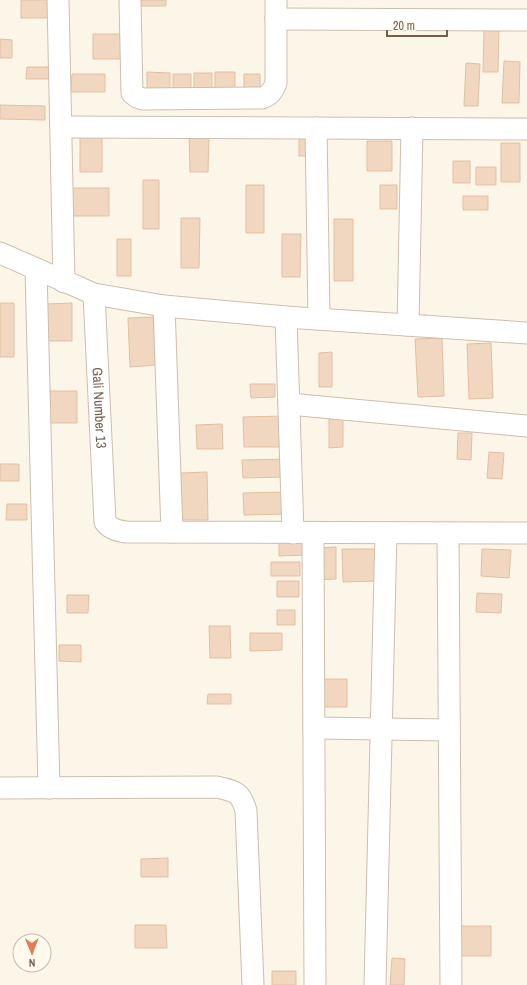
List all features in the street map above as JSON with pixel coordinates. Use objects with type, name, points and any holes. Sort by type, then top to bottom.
[{"type":"street","points":[[58,0],[62,127],[64,282]]},
{"type":"street","points":[[130,0],[132,93],[143,99],[262,98],[268,95],[273,91],[276,83],[276,9],[527,20]]},
{"type":"street","points":[[62,127],[527,129]]},
{"type":"street","points":[[316,128],[319,319]]},
{"type":"street","points":[[408,325],[412,128]]},
{"type":"street","points":[[0,253],[94,294],[164,306],[286,317],[527,333]]},
{"type":"street","points":[[36,269],[49,788]]},
{"type":"street","name":"Gali Number 13","points":[[94,294],[105,522],[109,527],[117,531],[172,532]]},
{"type":"street","points":[[164,306],[172,532],[527,533]]},
{"type":"street","points":[[286,317],[292,533]]},
{"type":"street","points":[[289,404],[527,426]]},
{"type":"street","points":[[313,533],[315,985]]},
{"type":"street","points":[[375,985],[386,533]]},
{"type":"street","points":[[448,533],[451,985]]},
{"type":"street","points":[[314,728],[450,730]]},
{"type":"street","points":[[0,788],[217,787],[233,790],[242,798],[246,811],[253,985]]},
{"type":"building","points":[[21,0],[48,0],[48,18],[21,18]]},
{"type":"building","points":[[138,0],[166,0],[166,6],[138,6]]},
{"type":"building","points":[[484,27],[499,27],[498,72],[483,72]]},
{"type":"building","points":[[93,34],[121,34],[121,59],[93,59]]},
{"type":"building","points":[[0,39],[12,40],[12,58],[0,58]]},
{"type":"building","points":[[504,61],[520,62],[519,103],[502,103]]},
{"type":"building","points":[[466,63],[480,64],[478,106],[464,106]]},
{"type":"building","points":[[27,67],[49,67],[49,79],[26,79]]},
{"type":"building","points":[[147,72],[170,73],[170,90],[147,89]]},
{"type":"building","points":[[215,72],[235,72],[235,89],[215,89]]},
{"type":"building","points":[[194,73],[212,73],[212,89],[194,89]]},
{"type":"building","points":[[72,74],[105,74],[105,92],[71,92]]},
{"type":"building","points":[[173,74],[191,74],[191,90],[173,90]]},
{"type":"building","points":[[244,74],[260,74],[260,90],[244,90]]},
{"type":"building","points":[[0,105],[45,106],[45,120],[0,119]]},
{"type":"building","points":[[80,130],[102,130],[102,172],[80,172]]},
{"type":"building","points":[[189,133],[209,133],[208,172],[190,172]]},
{"type":"building","points":[[299,138],[314,138],[314,156],[299,156]]},
{"type":"building","points":[[367,141],[392,141],[392,171],[367,171]]},
{"type":"building","points":[[501,143],[520,143],[520,182],[501,182]]},
{"type":"building","points":[[453,161],[470,161],[470,183],[453,183]]},
{"type":"building","points":[[476,167],[496,167],[496,185],[476,185]]},
{"type":"building","points":[[143,180],[159,180],[159,229],[143,229]]},
{"type":"building","points":[[246,185],[264,185],[264,233],[246,233]]},
{"type":"building","points":[[380,185],[397,185],[397,209],[380,209]]},
{"type":"building","points":[[72,188],[109,188],[109,216],[72,216]]},
{"type":"building","points":[[463,196],[488,196],[488,210],[463,210]]},
{"type":"building","points":[[181,218],[200,218],[199,268],[181,268]]},
{"type":"building","points":[[334,219],[353,219],[353,281],[334,281]]},
{"type":"building","points":[[282,234],[301,234],[300,277],[282,277]]},
{"type":"building","points":[[117,239],[131,239],[131,276],[117,276]]},
{"type":"building","points":[[0,303],[14,303],[14,357],[0,357]]},
{"type":"building","points":[[72,303],[72,341],[46,341],[46,304]]},
{"type":"building","points":[[153,317],[156,365],[130,367],[128,318]]},
{"type":"building","points":[[442,338],[444,396],[418,397],[415,339]]},
{"type":"building","points":[[491,343],[493,398],[469,399],[467,344]]},
{"type":"building","points":[[332,352],[332,387],[319,387],[319,353]]},
{"type":"building","points":[[250,384],[275,384],[275,397],[251,398]]},
{"type":"building","points":[[50,391],[77,391],[77,423],[50,423]]},
{"type":"building","points":[[283,416],[284,447],[244,447],[243,417]]},
{"type":"building","points":[[329,417],[343,417],[343,447],[329,448]]},
{"type":"building","points":[[222,424],[223,449],[197,449],[196,425]]},
{"type":"building","points":[[458,433],[472,433],[471,460],[457,459]]},
{"type":"building","points":[[489,452],[504,453],[502,479],[487,478]]},
{"type":"building","points":[[287,459],[287,477],[243,478],[242,460]]},
{"type":"building","points":[[0,464],[19,464],[19,481],[0,481]]},
{"type":"building","points":[[207,472],[208,520],[181,520],[181,473]]},
{"type":"building","points":[[285,492],[285,514],[244,515],[243,493]]},
{"type":"building","points":[[7,504],[27,504],[27,520],[6,520]]},
{"type":"building","points":[[307,539],[307,555],[279,556],[279,540]]},
{"type":"building","points":[[336,547],[336,579],[318,580],[318,548]]},
{"type":"building","points":[[342,549],[379,549],[379,581],[343,582]]},
{"type":"building","points":[[482,549],[511,550],[509,578],[481,576]]},
{"type":"building","points":[[271,562],[300,562],[300,576],[271,576]]},
{"type":"building","points":[[277,581],[299,581],[299,597],[277,597]]},
{"type":"building","points":[[477,593],[502,594],[501,613],[476,612]]},
{"type":"building","points":[[67,595],[89,595],[88,613],[67,613]]},
{"type":"building","points":[[277,610],[295,610],[295,625],[277,625]]},
{"type":"building","points":[[209,626],[230,626],[231,658],[210,658]]},
{"type":"building","points":[[250,633],[282,633],[282,650],[250,651]]},
{"type":"building","points":[[59,645],[81,645],[81,662],[59,661]]},
{"type":"building","points":[[321,679],[347,679],[347,707],[321,707]]},
{"type":"building","points":[[208,694],[231,694],[231,704],[207,704]]},
{"type":"building","points":[[168,858],[168,877],[141,877],[141,859]]},
{"type":"building","points":[[135,925],[166,925],[167,948],[135,948]]},
{"type":"building","points":[[459,926],[491,926],[491,956],[459,956]]},
{"type":"building","points":[[392,958],[405,959],[404,985],[390,985]]},
{"type":"building","points":[[272,971],[296,971],[296,985],[272,985]]}]
